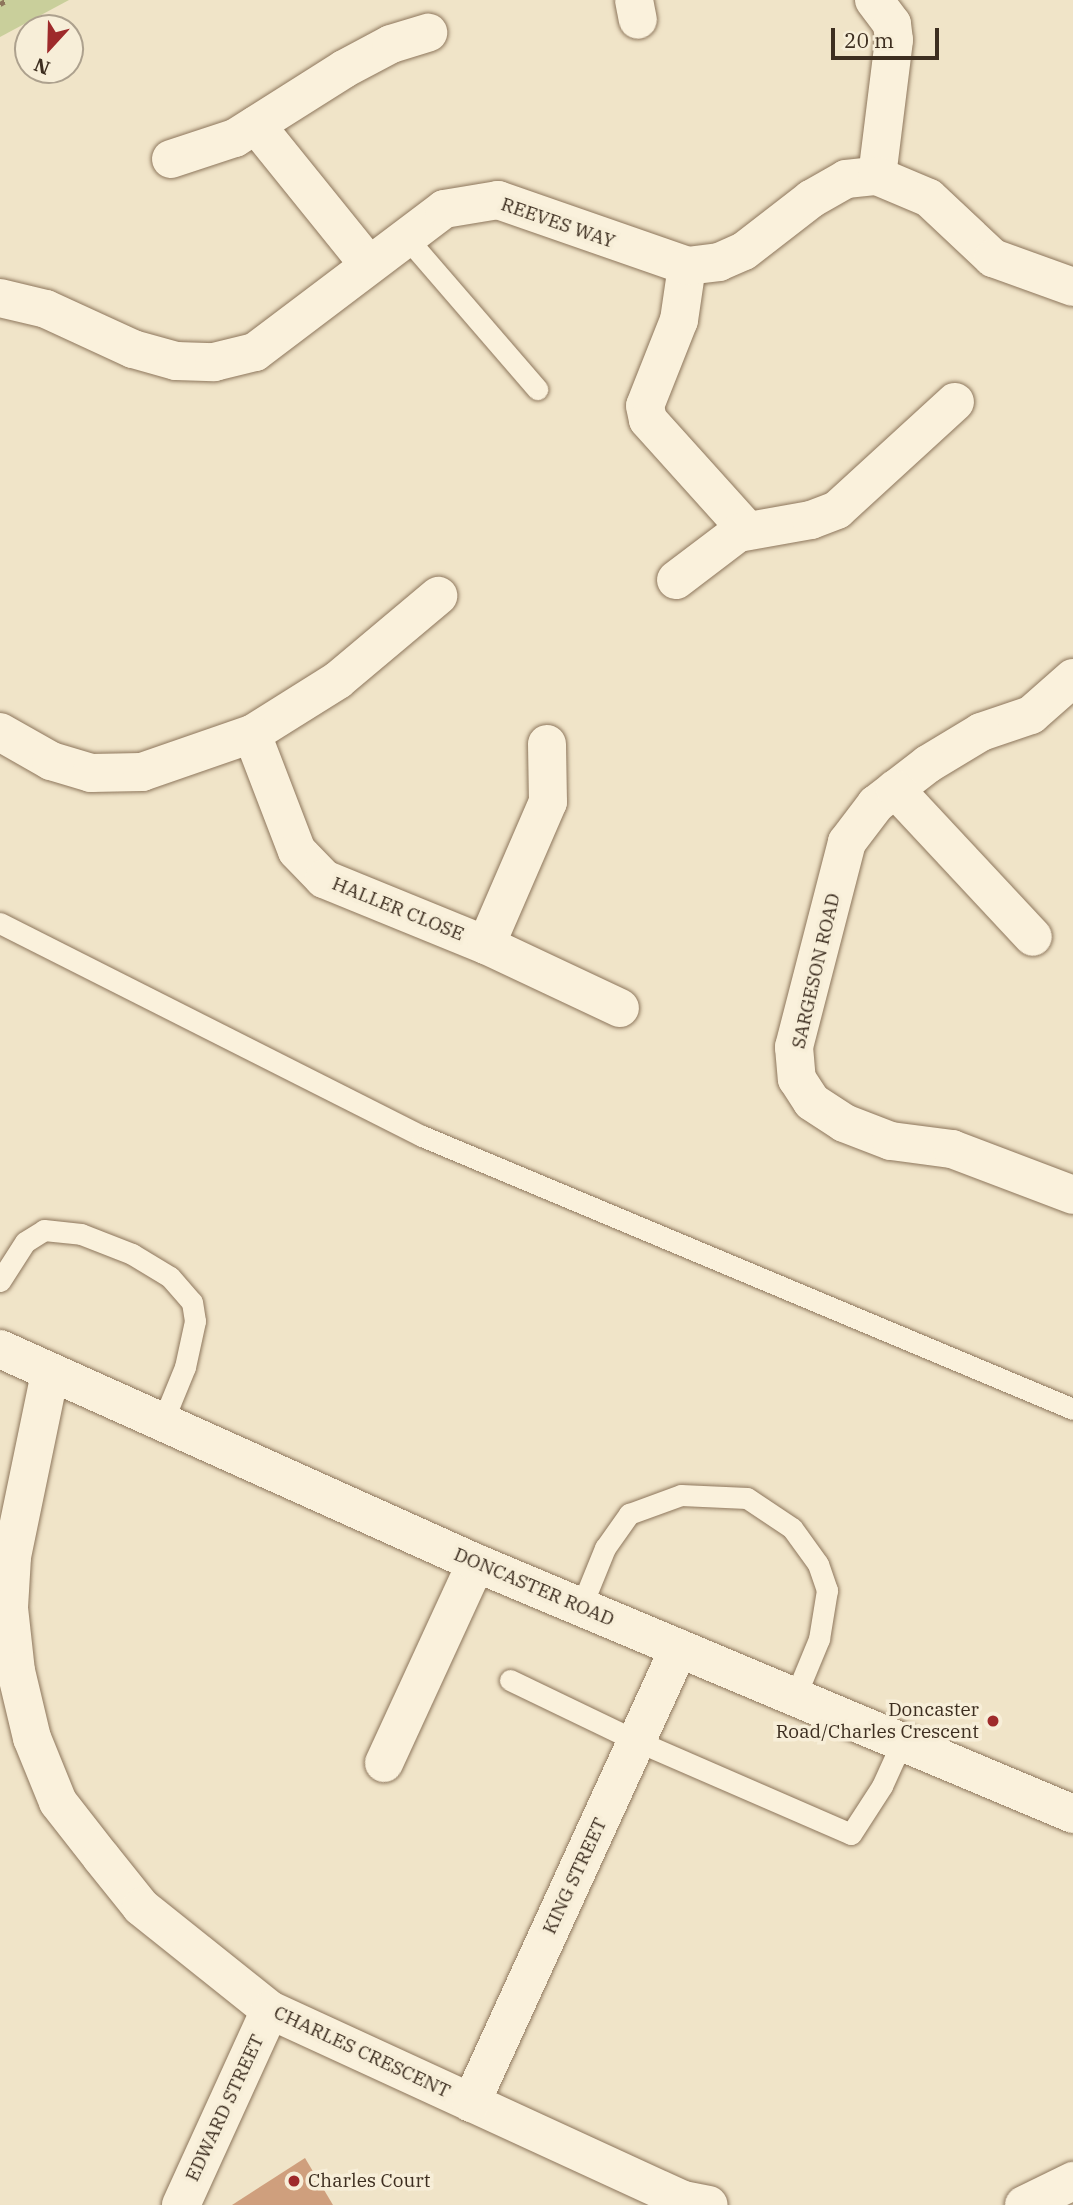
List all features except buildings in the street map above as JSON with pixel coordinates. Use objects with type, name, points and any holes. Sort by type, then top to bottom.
[{"type":"street","points":[[874,0],[892,24],[894,40],[877,176],[929,198],[993,258],[1073,287]]},
{"type":"street","points":[[171,159],[235,138],[356,62],[391,44],[428,33]]},
{"type":"street","points":[[256,125],[368,264]]},
{"type":"street","name":"REEVES WAY","points":[[0,298],[46,309],[133,349],[176,361],[214,362],[255,352],[444,209],[498,200],[687,265],[719,261],[744,251],[811,199],[846,179],[877,176]]},
{"type":"street","points":[[687,265],[679,320],[645,407],[648,420],[748,531]]},
{"type":"street","points":[[676,580],[716,545],[748,531],[811,520],[836,510],[955,402]]},
{"type":"street","points":[[0,732],[51,761],[91,773],[142,772],[252,734],[338,680],[438,596]]},
{"type":"street","name":"SARGESON ROAD","points":[[1073,678],[1031,715],[981,732],[895,789],[876,804],[847,842],[794,1047],[797,1079],[813,1102],[844,1123],[891,1141],[953,1149],[1073,1195]]},
{"type":"street","name":"HALLER CLOSE","points":[[252,734],[297,851],[324,879],[486,945],[620,1008]]},
{"type":"street","points":[[486,945],[548,802],[547,744]]},
{"type":"street","points":[[895,789],[1033,937]]},
{"type":"street","name":"DONCASTER ROAD","points":[[0,1349],[477,1563],[1073,1814]]},
{"type":"street","name":"CHARLES CRESCENT","points":[[50,1373],[12,1557],[11,1621],[32,1738],[58,1802],[141,1907],[270,2010],[690,2203]]},
{"type":"street","points":[[384,1763],[477,1563]]},
{"type":"street","name":"KING STREET","points":[[471,2103],[679,1648]]},
{"type":"street","name":"EDWARD STREET","points":[[181,2205],[270,2010]]},
{"type":"street","points":[[1024,2205],[1073,2181]]},
{"type":"lane","points":[[406,237],[537,389]]},
{"type":"lane","points":[[0,923],[422,1136],[1073,1409]]},
{"type":"lane","points":[[0,1281],[25,1241],[44,1230],[81,1234],[132,1254],[170,1277],[192,1303],[195,1321],[185,1367],[162,1423]]},
{"type":"lane","points":[[581,1607],[605,1548],[629,1514],[681,1495],[747,1498],[792,1528],[818,1564],[827,1590],[819,1639],[795,1697]]},
{"type":"lane","points":[[510,1680],[637,1741],[851,1834],[882,1786],[902,1742]]},
{"type":"path","points":[[0,4],[7,0]]},
{"type":"green space","points":[[0,0],[69,0],[43,14],[14,14],[14,29],[0,37]]},
{"type":"place","name":"Doncaster Road/Charles Crescent","points":[[993,1721]]},
{"type":"place","name":"Charles Court","points":[[294,2181]]}]
